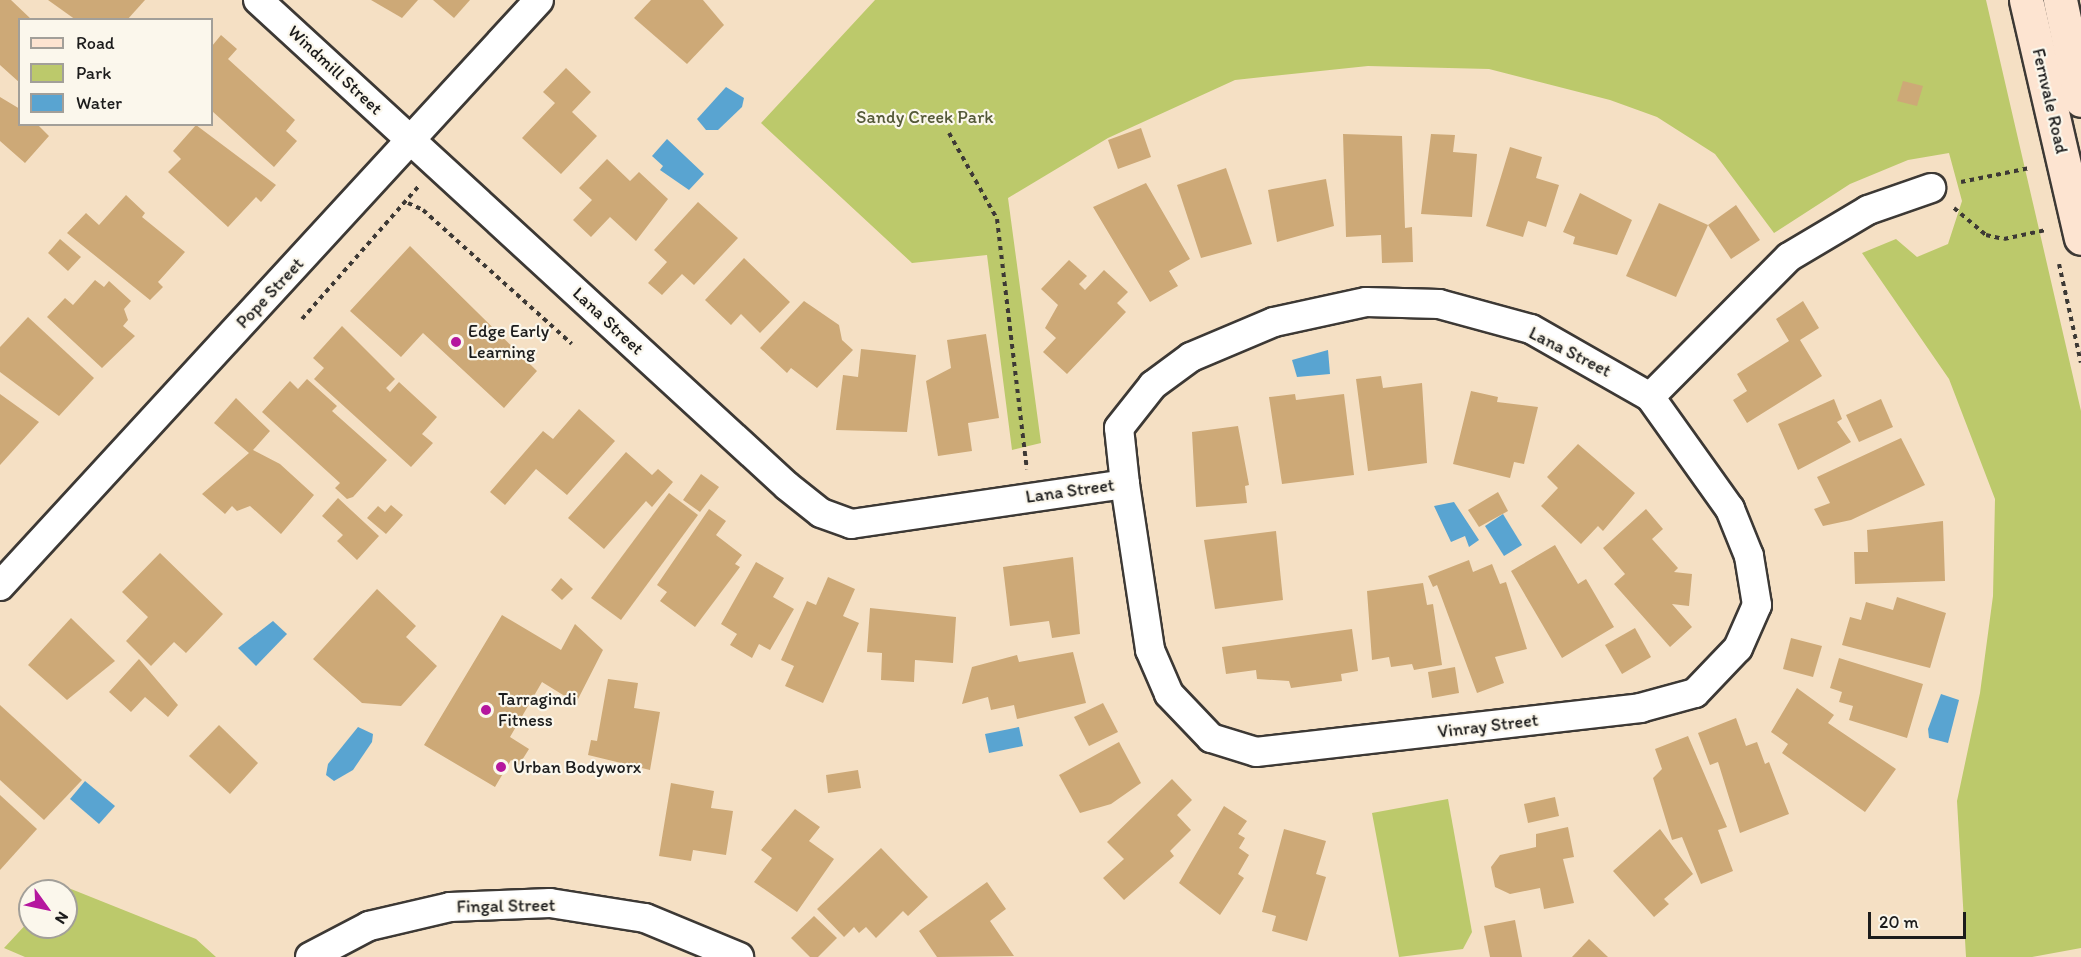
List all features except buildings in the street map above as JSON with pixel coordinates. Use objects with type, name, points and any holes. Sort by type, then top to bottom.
[{"type":"street","name":"Windmill Street","points":[[258,0],[411,141]]},
{"type":"street","name":"Pope Street","points":[[0,586],[539,0]]},
{"type":"street","name":"Fernvale Road","points":[[2026,0],[2064,161],[2063,243]]},
{"type":"street","name":"Fernvale Road","points":[[2060,0],[2081,100]]},
{"type":"street","name":"Lana Street","points":[[411,141],[820,513],[851,524],[897,520],[1125,483],[1119,428],[1153,385],[1191,357],[1274,322],[1366,302],[1439,304],[1531,329],[1650,397]]},
{"type":"street","points":[[1650,397],[1789,257],[1868,210],[1940,195]]},
{"type":"street","name":"Vinray Street","points":[[1125,483],[1150,650],[1169,694],[1211,738],[1256,752],[1640,708],[1695,693],[1711,680],[1738,648],[1757,605],[1749,556],[1730,509],[1650,397]]},
{"type":"street","name":"Fingal Street","points":[[310,957],[369,926],[450,907],[550,903],[645,918],[740,957]]},
{"type":"path","points":[[949,133],[997,219],[1028,475]]},
{"type":"path","points":[[1940,195],[2064,161]]},
{"type":"path","points":[[302,319],[408,203],[419,185]]},
{"type":"path","points":[[1940,195],[1986,235],[2004,239],[2051,229],[2063,243],[2081,363]]},
{"type":"path","points":[[408,203],[423,210],[572,344]]},
{"type":"green space","name":"Sandy Creek Park","points":[[875,0],[1986,0],[2081,411],[2081,948],[2032,957],[1966,957],[1957,801],[1980,693],[1993,596],[1995,499],[1949,379],[1862,253],[1896,239],[1917,257],[1948,244],[1962,201],[1949,153],[1908,160],[1850,184],[1774,233],[1715,154],[1657,117],[1610,100],[1489,69],[1368,66],[1235,80],[1108,138],[1008,198],[1041,443],[1012,450],[987,255],[912,263],[761,123]]},
{"type":"green space","points":[[1448,799],[1472,932],[1463,949],[1399,957],[1372,813]]},
{"type":"green space","points":[[78,892],[196,939],[216,957],[25,957],[4,948],[18,933],[18,939],[78,939]]},
{"type":"water","points":[[726,87],[744,98],[742,107],[718,130],[706,130],[697,119]]},
{"type":"water","points":[[667,139],[704,174],[689,190],[660,170],[663,166],[652,156]]},
{"type":"water","points":[[1328,350],[1330,374],[1297,377],[1292,360]]},
{"type":"water","points":[[1454,502],[1479,540],[1469,547],[1465,536],[1451,542],[1434,506]]},
{"type":"water","points":[[1503,514],[1522,545],[1504,556],[1485,526]]},
{"type":"water","points":[[273,621],[287,634],[256,666],[238,648]]},
{"type":"water","points":[[1941,694],[1959,700],[1948,743],[1929,738],[1928,729]]},
{"type":"water","points":[[358,727],[373,734],[372,742],[353,770],[334,781],[326,775],[328,764]]},
{"type":"water","points":[[1019,727],[1023,746],[989,753],[985,734]]},
{"type":"water","points":[[85,781],[115,806],[99,824],[70,799]]},
{"type":"place","name":"Edge Early Learning","points":[[456,342]]},
{"type":"place","name":"Tarragindi Fitness","points":[[486,710]]},
{"type":"place","name":"Urban Bodyworx","points":[[501,767]]}]
